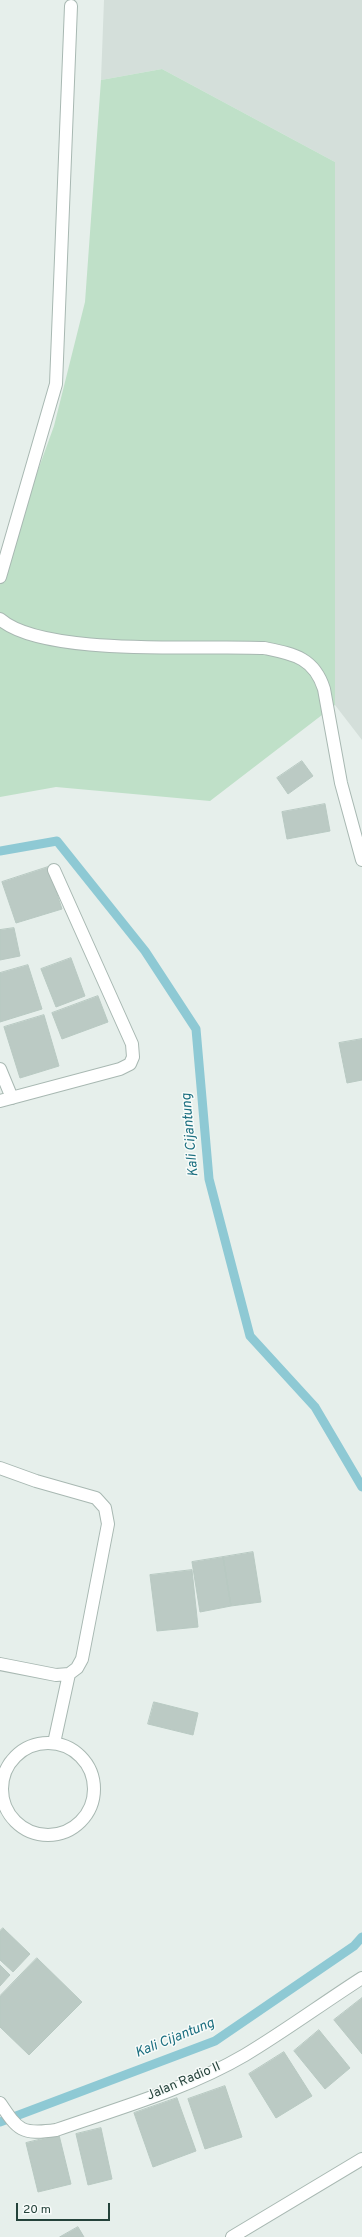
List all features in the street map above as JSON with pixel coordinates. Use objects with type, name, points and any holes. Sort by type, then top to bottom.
[{"type":"street","points":[[0,577],[56,384],[71,6]]},
{"type":"street","points":[[0,619],[22,631],[66,642],[99,645],[264,648],[296,656],[308,662],[320,678],[324,689],[341,783],[362,860]]},
{"type":"street","points":[[0,1069],[6,1099],[120,1069],[130,1064],[133,1057],[132,1044],[54,870]]},
{"type":"street","points":[[0,1468],[36,1481],[96,1498],[104,1508],[108,1524],[82,1659],[77,1668],[68,1674],[56,1675],[0,1664]]},
{"type":"street","points":[[54,1743],[68,1674]]},
{"type":"street","points":[[54,1743],[78,1753],[93,1775],[94,1802],[80,1825],[55,1836],[28,1833],[8,1816],[0,1790],[8,1764],[27,1746],[54,1743]]},
{"type":"street","name":"Jalan Radio II","points":[[0,2103],[15,2126],[24,2130],[40,2133],[56,2130],[172,2089],[244,2055],[362,1978]]},
{"type":"street","points":[[232,2237],[362,2158]]},
{"type":"shaded area","points":[[104,0],[362,0],[362,740],[335,705],[335,162],[162,69],[101,80]]},
{"type":"green space","points":[[162,69],[335,162],[335,705],[210,801],[56,787],[0,797],[0,575],[54,426],[85,302],[101,80]]},
{"type":"building","points":[[302,761],[313,776],[288,794],[277,778]]},
{"type":"building","points":[[325,804],[330,831],[287,839],[282,812]]},
{"type":"building","points":[[48,867],[62,909],[16,923],[2,882]]},
{"type":"building","points":[[14,928],[20,956],[0,960],[0,930]]},
{"type":"building","points":[[71,958],[85,996],[56,1007],[41,969]]},
{"type":"building","points":[[28,965],[42,1009],[0,1022],[0,973]]},
{"type":"building","points":[[98,996],[108,1022],[62,1039],[52,1013]]},
{"type":"building","points":[[44,1015],[59,1066],[20,1078],[4,1027]]},
{"type":"building","points":[[362,1039],[362,1080],[347,1083],[339,1043]]},
{"type":"building","points":[[253,1552],[261,1602],[231,1606],[223,1557]]},
{"type":"building","points":[[223,1557],[231,1606],[200,1612],[192,1562]]},
{"type":"building","points":[[192,1570],[198,1627],[157,1631],[150,1575]]},
{"type":"building","points":[[154,1702],[198,1713],[193,1735],[148,1724]]},
{"type":"building","points":[[3,1928],[30,1954],[13,1972],[0,1960],[0,1931]]},
{"type":"building","points":[[37,1958],[82,2002],[29,2055],[0,2027],[0,1996]]},
{"type":"building","points":[[0,1965],[10,1975],[0,1986]]},
{"type":"building","points":[[362,1998],[362,2054],[334,2020]]},
{"type":"building","points":[[319,2030],[350,2068],[325,2089],[294,2051]]},
{"type":"building","points":[[284,2052],[312,2096],[276,2118],[249,2074]]},
{"type":"building","points":[[225,2086],[242,2137],[205,2149],[188,2099]]},
{"type":"building","points":[[177,2098],[196,2151],[153,2167],[134,2113]]},
{"type":"building","points":[[101,2128],[112,2179],[88,2185],[76,2134]]},
{"type":"building","points":[[59,2135],[71,2184],[38,2192],[26,2143]]},
{"type":"building","points":[[78,2227],[84,2237],[60,2237]]},
{"type":"waterway","name":"Kali Cijantung","points":[[0,851],[57,841],[145,951],[196,1029],[209,1179],[250,1336],[315,1407],[362,1487]]},
{"type":"waterway","name":"Kali Cijantung","points":[[0,2122],[215,2041],[354,1946],[362,1937]]}]
